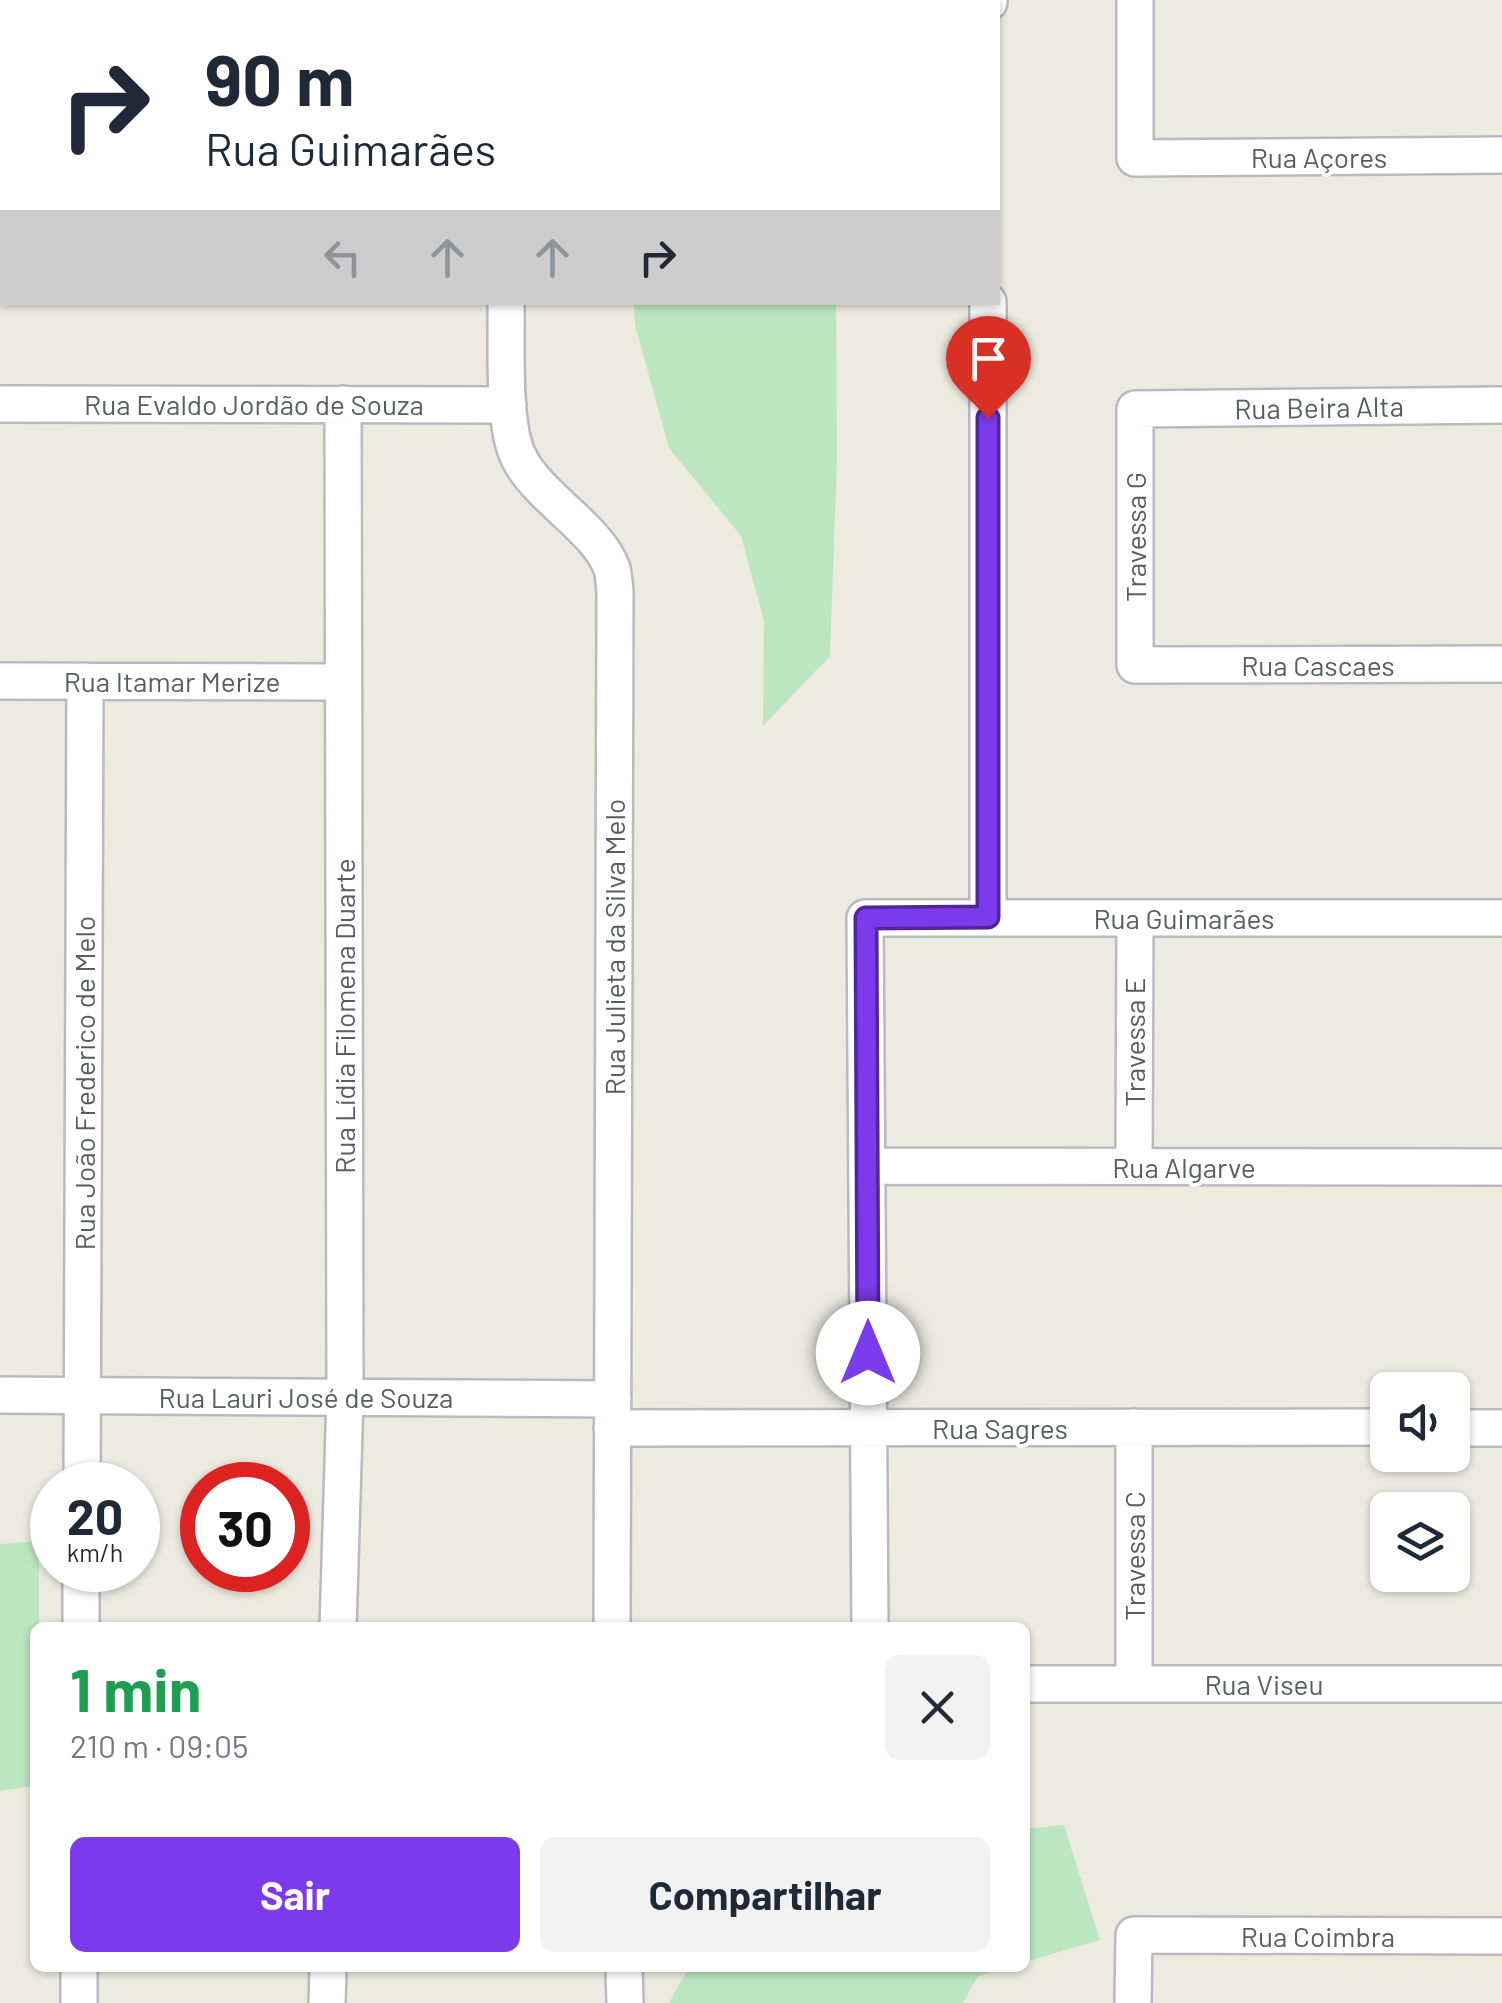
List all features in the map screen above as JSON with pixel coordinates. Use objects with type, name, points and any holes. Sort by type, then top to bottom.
[{"type":"street","name":"Rua Açores","points":[[1135,0],[1135,158],[1502,155]]},
{"type":"street","name":"Rua Julieta da Silva Melo","points":[[506,305],[508,405],[518,456],[529,474],[600,548],[612,569],[615,592],[612,1622]]},
{"type":"street","points":[[988,305],[988,917]]},
{"type":"street","name":"Rua Evaldo Jordão de Souza","points":[[0,404],[508,405]]},
{"type":"street","name":"Rua Lídia Filomena Duarte","points":[[338,1622],[345,1397],[342,404]]},
{"type":"street","name":"Rua Beira Alta","points":[[1135,409],[1502,405]]},
{"type":"street","name":"Travessa G","points":[[1135,409],[1135,666]]},
{"type":"street","name":"Rua Cascaes","points":[[1135,666],[1502,664]]},
{"type":"street","name":"Rua Itamar Merize","points":[[0,680],[344,682]]},
{"type":"street","name":"Rua João Frederico de Melo","points":[[82,1462],[86,681]]},
{"type":"street","name":"Rua Guimarães","points":[[867,1166],[866,918],[1502,918]]},
{"type":"street","name":"Travessa E","points":[[1134,1166],[1135,918]]},
{"type":"street","points":[[867,1166],[870,1622]]},
{"type":"street","name":"Rua Algarve","points":[[867,1166],[1502,1167]]},
{"type":"street","name":"Rua Lauri José de Souza","points":[[0,1395],[345,1397],[612,1413]]},
{"type":"street","name":"Rua Sagres","points":[[612,1413],[869,1428],[1370,1428]]},
{"type":"street","name":"Travessa C","points":[[1134,1428],[1134,1684]]},
{"type":"street","points":[[1470,1428],[1502,1428]]},
{"type":"street","points":[[81,1592],[81,1622]]},
{"type":"street","name":"Rua Viseu","points":[[1030,1684],[1502,1684]]},
{"type":"street","name":"Rua Coimbra","points":[[1134,2003],[1134,1936],[1502,1936]]},
{"type":"street","points":[[79,2003],[80,1972]]},
{"type":"street","points":[[327,2003],[328,1972]]},
{"type":"street","points":[[624,1972],[625,2003]]},
{"type":"green space","points":[[634,305],[836,305],[837,458],[830,656],[763,726],[764,621],[741,536],[669,448],[635,325]]},
{"type":"green space","points":[[30,1542],[30,1592],[39,1592],[39,1622],[30,1622],[30,1787],[0,1791],[0,1544]]},
{"type":"green space","points":[[1064,1825],[1100,1940],[1030,1961],[1030,1828]]},
{"type":"green space","points":[[686,1972],[992,1972],[978,1976],[963,2003],[669,2003]]},
{"type":"route","points":[[868,1353],[866,918],[988,917],[988,418]]}]
